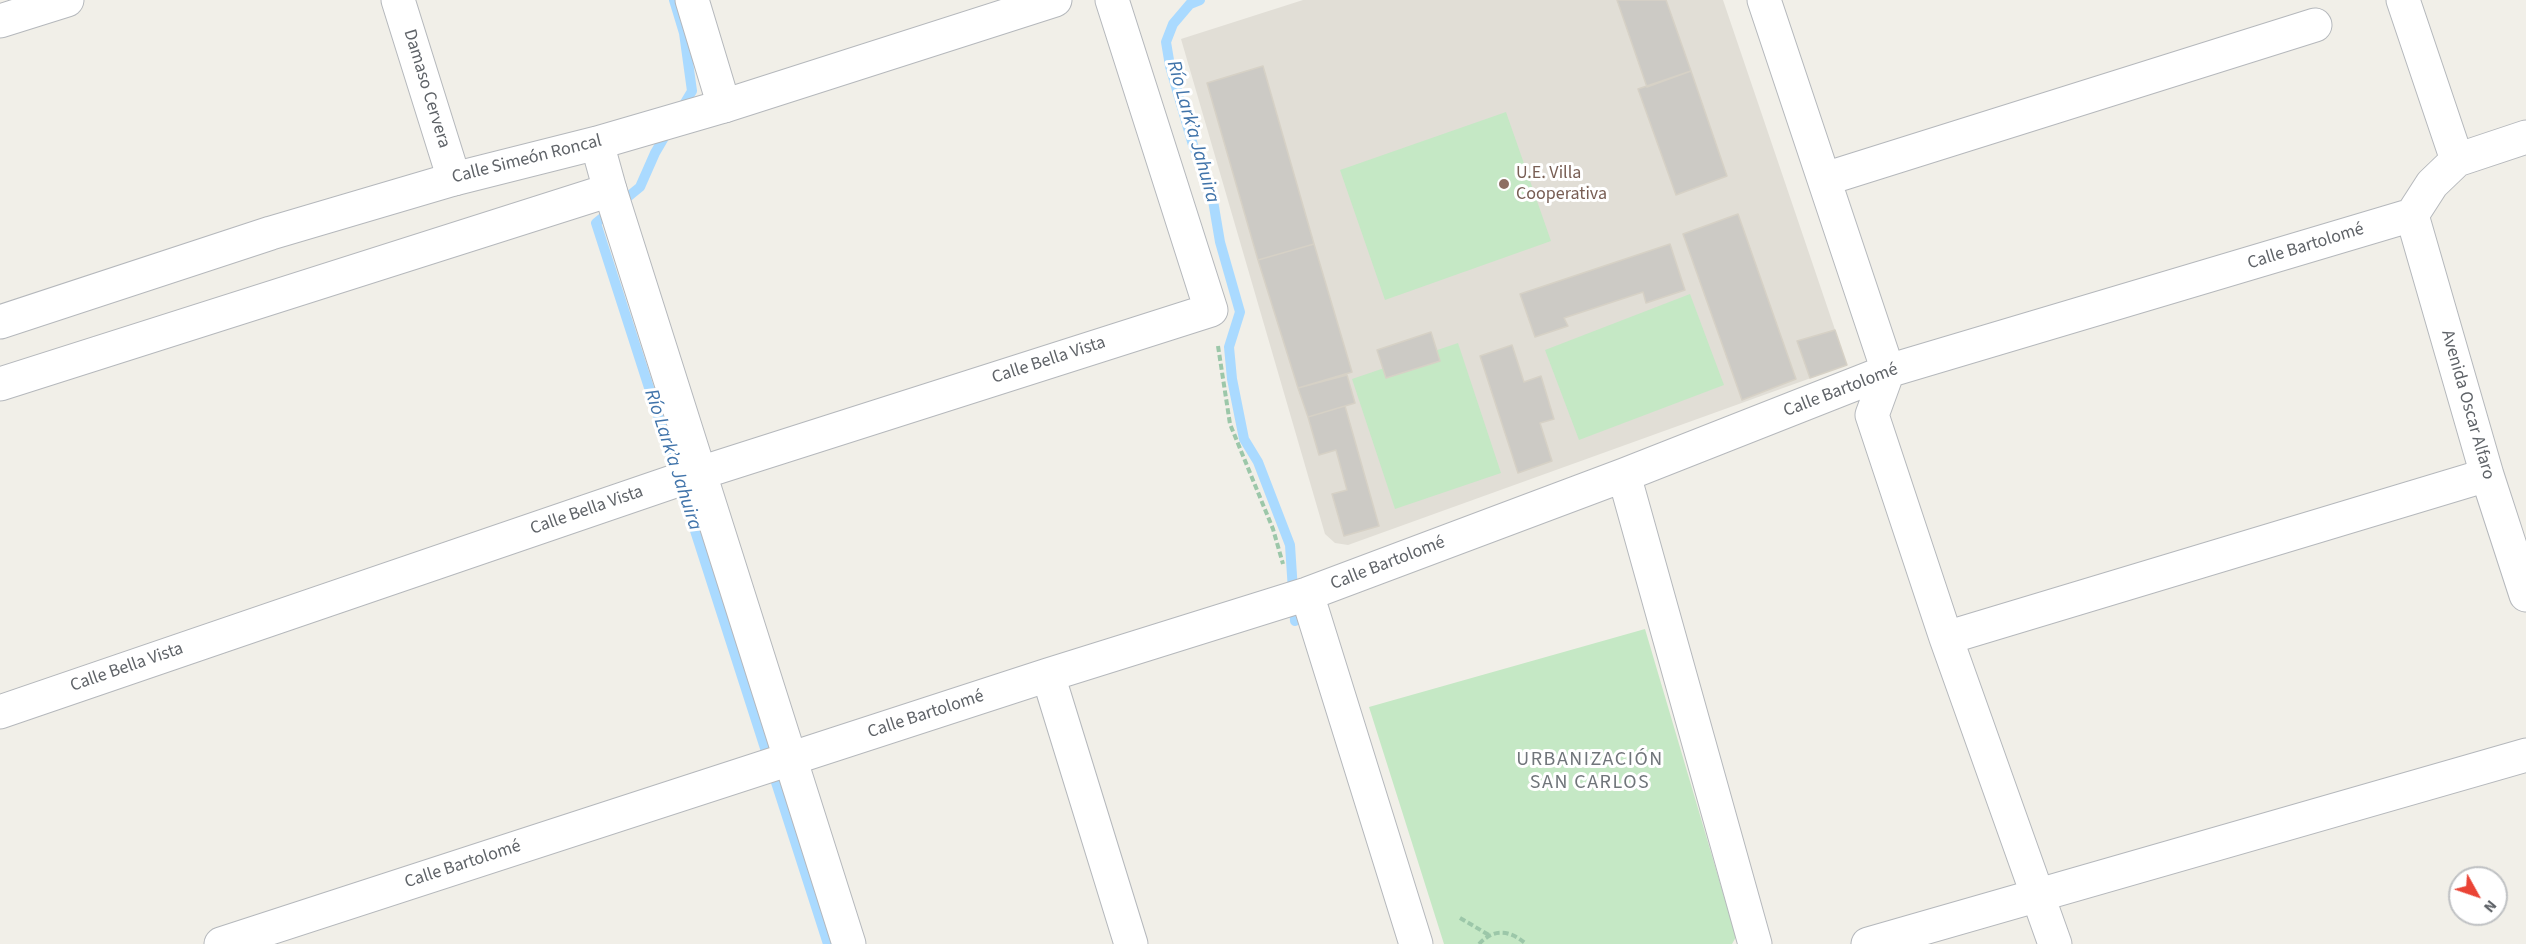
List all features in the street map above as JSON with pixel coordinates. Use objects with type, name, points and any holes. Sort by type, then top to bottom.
[{"type":"street","points":[[0,21],[67,0]]},
{"type":"street","name":"Damaso Cervera","points":[[398,0],[454,179]]},
{"type":"street","points":[[692,0],[724,106]]},
{"type":"street","name":"Calle Simeón Roncal","points":[[0,322],[271,232],[454,179],[597,143],[724,106],[1054,0]]},
{"type":"street","points":[[1112,0],[1211,310]]},
{"type":"street","points":[[1764,0],[1826,179],[1888,371],[1872,415],[1946,638],[2055,944]]},
{"type":"street","points":[[2403,0],[2457,160]]},
{"type":"street","points":[[1826,179],[2314,25]]},
{"type":"street","points":[[2412,215],[2432,183],[2457,160],[2526,137]]},
{"type":"street","points":[[597,143],[849,944]]},
{"type":"street","points":[[0,384],[610,190]]},
{"type":"street","name":"Calle Bartolomé","points":[[220,944],[1048,675],[1273,606],[1624,476],[1888,371],[2412,215]]},
{"type":"street","name":"Avenida Oscar Alfaro","points":[[2412,215],[2487,475],[2526,595]]},
{"type":"street","name":"Calle Bella Vista","points":[[0,712],[700,473],[1211,310]]},
{"type":"street","points":[[1946,638],[2487,475]]},
{"type":"street","points":[[1624,476],[1755,944]]},
{"type":"street","points":[[1307,594],[1416,944]]},
{"type":"street","points":[[1048,675],[1131,944]]},
{"type":"street","points":[[1868,944],[2526,755]]},
{"type":"path","points":[[1211,310],[1225,379],[1230,424],[1273,529],[1283,562],[1282,582],[1273,606]]},
{"type":"path","points":[[1460,918],[1489,934]]},
{"type":"path","points":[[1479,944],[1489,934],[1502,931],[1516,936],[1526,944]]},
{"type":"shaded area","name":"U.E. Villa Cooperativa","points":[[1303,0],[1723,0],[1847,365],[1348,545],[1335,543],[1325,534],[1181,39]]},
{"type":"green space","points":[[1506,112],[1551,241],[1385,300],[1340,170]]},
{"type":"green space","points":[[1690,294],[1724,385],[1579,440],[1545,350]]},
{"type":"green space","points":[[1458,343],[1501,473],[1395,509],[1352,379]]},
{"type":"green space","points":[[1645,629],[1736,937],[1732,944],[1444,944],[1369,707]]},
{"type":"building","points":[[1617,0],[1666,0],[1691,71],[1647,87]]},
{"type":"building","points":[[1263,66],[1314,244],[1258,260],[1207,83]]},
{"type":"building","points":[[1691,71],[1727,176],[1676,195],[1638,89]]},
{"type":"building","points":[[1738,214],[1796,379],[1742,400],[1683,234]]},
{"type":"building","points":[[1314,244],[1352,372],[1298,388],[1258,260]]},
{"type":"building","points":[[1670,244],[1685,290],[1646,303],[1643,292],[1564,318],[1568,326],[1535,337],[1520,294]]},
{"type":"building","points":[[1835,330],[1847,365],[1810,378],[1797,341]]},
{"type":"building","points":[[1431,332],[1440,361],[1386,378],[1377,350]]},
{"type":"building","points":[[1512,345],[1524,382],[1541,376],[1554,419],[1540,423],[1552,461],[1518,473],[1480,356]]},
{"type":"building","points":[[1347,375],[1355,403],[1308,417],[1298,388]]},
{"type":"building","points":[[1345,406],[1379,526],[1344,536],[1332,494],[1347,490],[1336,450],[1319,455],[1308,417]]},
{"type":"waterway","name":"Río Lark’a Jahuira","points":[[674,0],[684,33],[692,91],[680,111]]},
{"type":"waterway","name":"Río Lark’a Jahuira","points":[[1200,0],[1190,4],[1173,24],[1166,42],[1170,66],[1193,145],[1210,183],[1220,242],[1240,312],[1229,347],[1232,379],[1244,439],[1258,462],[1290,545],[1295,621]]},
{"type":"waterway","name":"Río Lark’a Jahuira","points":[[669,129],[640,187],[596,223],[828,944]]},
{"type":"place","name":"U.E. Villa Cooperativa","points":[[1504,184]]},
{"type":"district","name":"URBANIZACIÓN SAN CARLOS","points":[[1590,772]]}]
